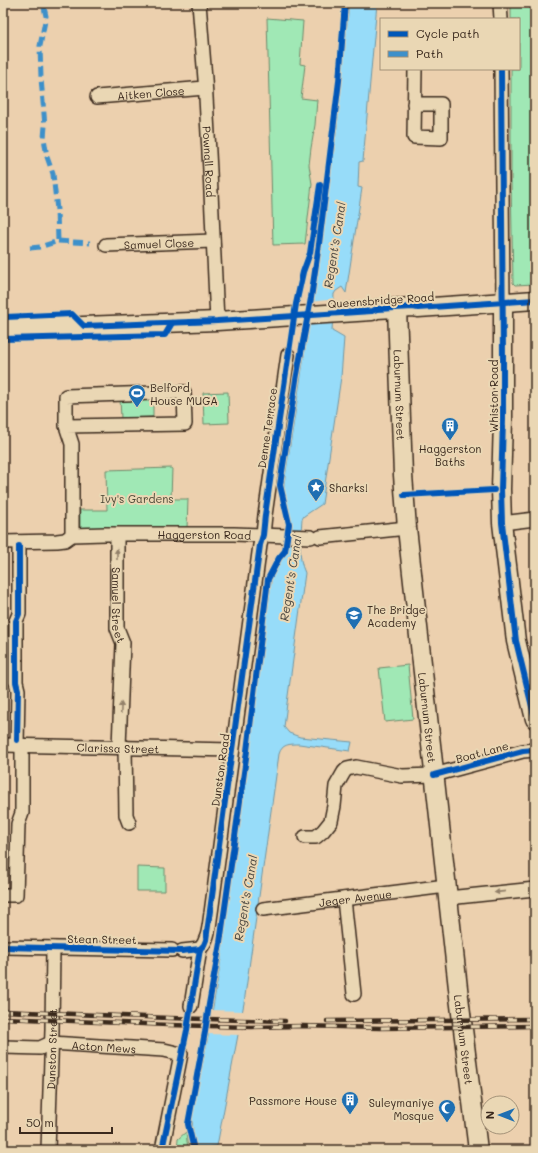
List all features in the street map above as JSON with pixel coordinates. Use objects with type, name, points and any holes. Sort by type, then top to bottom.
[{"type":"street","name":"Pownall Road","points":[[199,3],[212,202],[217,321]]},
{"type":"street","points":[[500,3],[500,18]]},
{"type":"street","points":[[414,104],[441,104],[441,138],[414,137],[415,70]]},
{"type":"street","name":"Whiston Road","points":[[501,70],[503,302],[502,523],[516,641],[535,719]]},
{"type":"street","name":"Aitken Close","points":[[97,97],[205,88]]},
{"type":"street","name":"Samuel Close","points":[[106,245],[213,241]]},
{"type":"street","name":"Queensbridge Road","points":[[3,328],[217,321],[372,311],[377,309],[418,308],[535,300]]},
{"type":"street","name":"Laburnum Street","points":[[397,308],[403,474],[407,528],[447,892],[478,1150]]},
{"type":"street","name":"Denne Terrace","points":[[263,535],[288,355]]},
{"type":"street","points":[[66,426],[185,424],[184,392],[66,396],[66,426],[72,444],[72,535]]},
{"type":"street","points":[[502,523],[535,519]]},
{"type":"street","name":"Haggerston Road","points":[[3,542],[57,541],[65,540],[72,535],[234,534],[315,537],[407,528]]},
{"type":"street","name":"Samuel Street","points":[[117,535],[117,628],[123,643],[122,747],[126,814],[129,823]]},
{"type":"street","name":"Dunston Road","points":[[191,1006],[200,949],[206,940],[260,545],[263,535]]},
{"type":"street","points":[[3,895],[16,895],[18,824],[22,812],[18,690],[16,682],[16,621],[19,614],[19,542]]},
{"type":"street","name":"Clarissa Street","points":[[3,745],[232,750]]},
{"type":"street","name":"Boat Lane","points":[[306,837],[316,837],[331,821],[336,786],[347,769],[356,767],[402,776],[434,775],[515,753],[535,750]]},
{"type":"street","name":"Jeger Avenue","points":[[263,909],[344,899],[447,892],[535,889]]},
{"type":"street","points":[[344,899],[354,994]]},
{"type":"street","name":"Stean Street","points":[[3,947],[177,951],[200,949]]},
{"type":"street","name":"Dunston Street","points":[[48,1150],[53,948]]},
{"type":"street","name":"Acton Mews","points":[[3,1047],[40,1048],[51,1043],[164,1050],[181,1054],[162,1150]]},
{"type":"green space","points":[[511,3],[535,3],[535,284],[515,285],[513,283],[511,70],[520,70],[520,18],[511,18]]},
{"type":"green space","points":[[267,18],[303,21],[300,64],[305,65],[301,98],[317,100],[309,165],[312,184],[305,244],[273,245]]},
{"type":"green space","points":[[228,392],[229,423],[204,424],[203,393]]},
{"type":"green space","name":"Belford House MUGA","points":[[153,398],[153,417],[121,418],[120,399]]},
{"type":"green space","name":"Ivy's Gardens","points":[[172,468],[171,499],[188,499],[187,528],[80,528],[80,510],[107,510],[106,470]]},
{"type":"green space","points":[[408,665],[413,719],[385,722],[379,668]]},
{"type":"green space","points":[[137,867],[165,868],[165,891],[137,891]]},
{"type":"green space","points":[[186,1132],[188,1150],[177,1150],[178,1139]]},
{"type":"water","name":"Regent's Canal","points":[[349,3],[377,3],[363,161],[359,162],[358,187],[362,188],[346,293],[342,287],[334,294],[332,331],[344,338],[341,377],[322,504],[302,519],[300,553],[305,573],[284,727],[289,733],[300,737],[352,742],[350,751],[292,744],[284,746],[280,751],[244,1003],[217,1146],[210,1147],[207,1150],[196,1150],[193,1135],[192,1114],[208,1037],[221,959],[272,575],[287,551],[292,526],[284,494],[284,484],[308,331],[337,127]]},
{"type":"pier","points":[[336,299],[334,324],[306,325],[309,302]]},
{"type":"pier","points":[[210,1010],[244,1011],[240,1035],[206,1034]]},
{"type":"railway","points":[[3,1011],[285,1021]]},
{"type":"railway","points":[[3,1018],[251,1027],[302,1026],[380,1028],[535,1026]]},
{"type":"railway","points":[[327,1021],[535,1019]]},
{"type":"marked path","points":[[30,248],[40,247],[58,241],[57,210],[53,174],[47,157],[44,138],[45,126],[40,46],[46,16],[43,3]]},
{"type":"marked path","points":[[58,241],[90,243]]},
{"type":"cycle path","points":[[194,1150],[188,1124],[220,943],[247,751],[268,579],[279,558],[285,551],[289,524],[280,485],[319,244],[339,81],[345,3]]},
{"type":"cycle path","points":[[501,70],[503,358],[501,489],[502,523],[516,641],[535,719]]},
{"type":"cycle path","points":[[162,1150],[187,1030],[200,949],[206,940],[260,545],[263,535],[296,304],[303,272],[310,253],[320,185]]},
{"type":"cycle path","points":[[3,319],[5,317],[72,314],[84,326],[217,321],[372,311],[377,309],[418,308],[535,300]]},
{"type":"cycle path","points":[[3,339],[165,335],[172,323]]},
{"type":"cycle path","points":[[404,495],[494,490]]},
{"type":"cycle path","points":[[17,740],[18,690],[16,682],[16,621],[19,614],[19,546]]},
{"type":"cycle path","points":[[434,775],[523,751],[535,750]]},
{"type":"cycle path","points":[[3,947],[182,951],[200,949]]},
{"type":"place","name":"Belford House MUGA","points":[[137,408]]},
{"type":"place","name":"Haggerston Baths","points":[[450,441]]},
{"type":"place","name":"Sharks!","points":[[316,502]]},
{"type":"place","name":"The Bridge Academy","points":[[354,630]]},
{"type":"place","name":"Passmore House","points":[[350,1115]]},
{"type":"place","name":"Suleymaniye Mosque","points":[[447,1123]]}]
